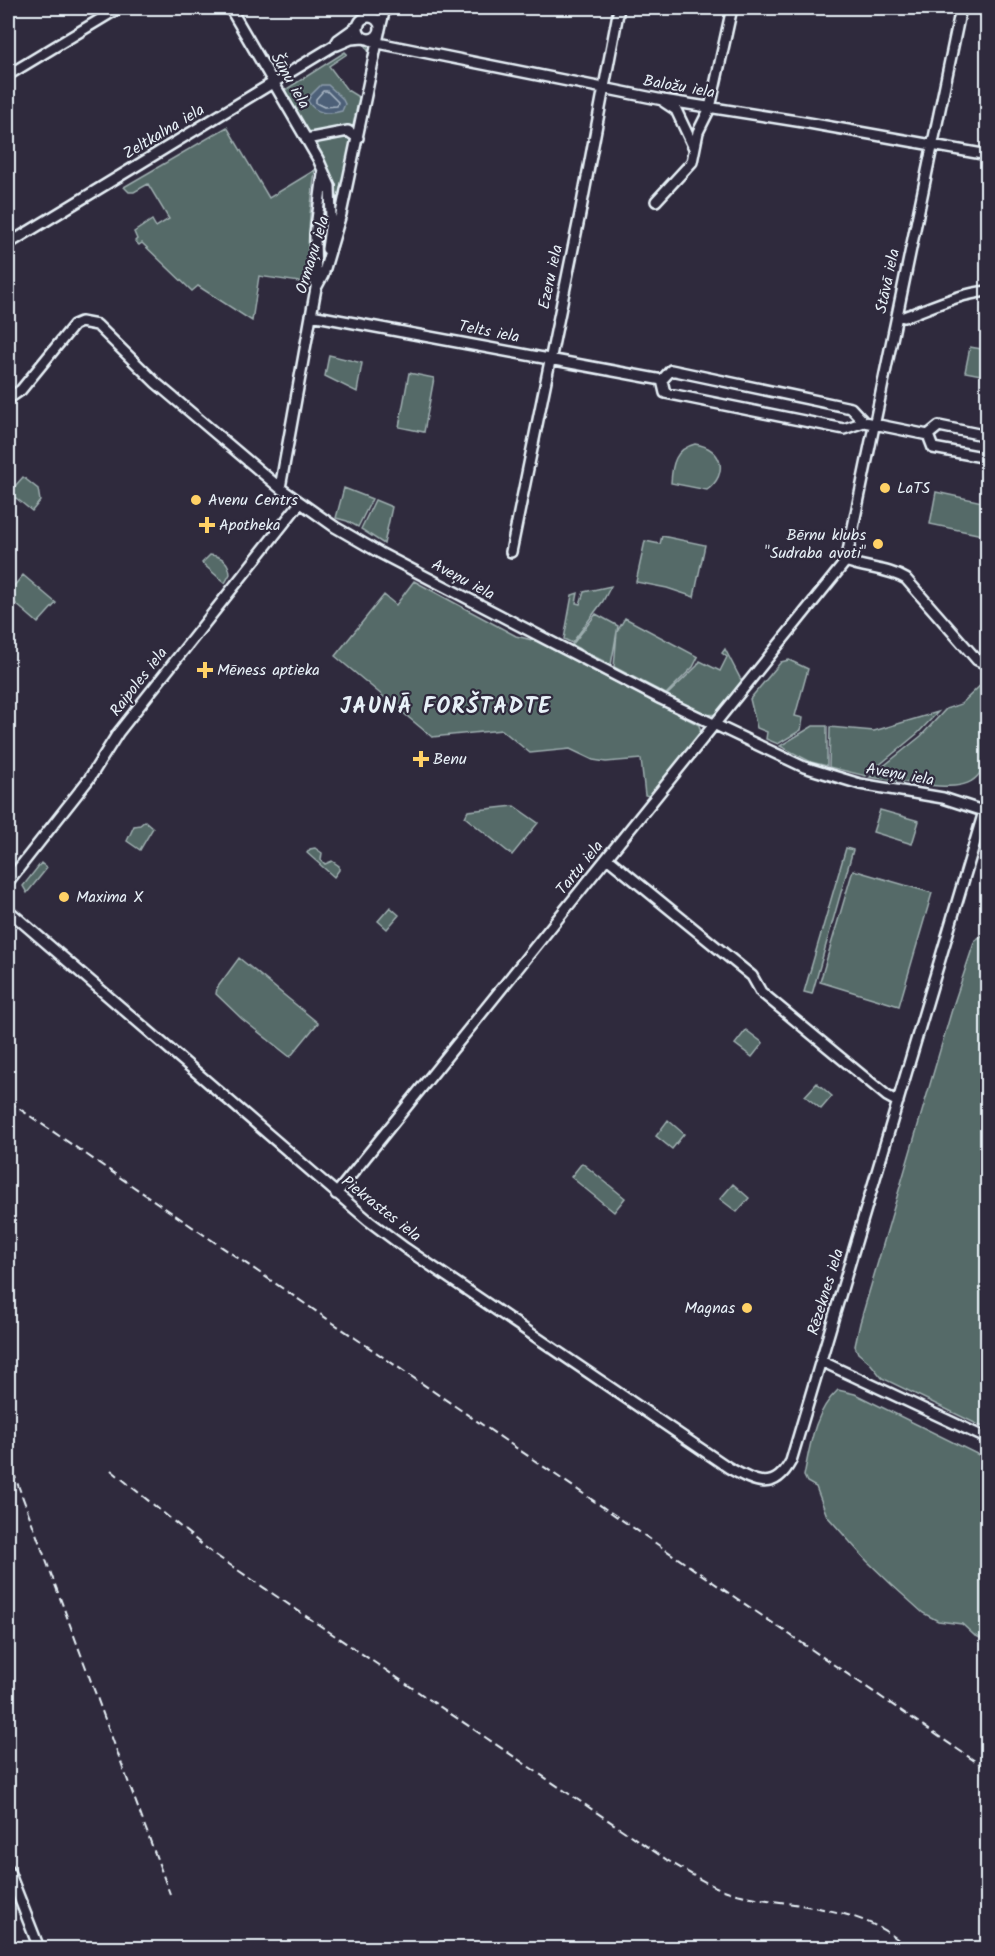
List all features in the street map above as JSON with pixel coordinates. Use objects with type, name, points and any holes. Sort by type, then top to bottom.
[{"type":"street","points":[[8,75],[119,8]]},
{"type":"street","name":"Šūņu iela","points":[[230,8],[323,169],[330,186],[331,220],[323,275]]},
{"type":"street","points":[[335,45],[338,40],[380,8]]},
{"type":"street","name":"Ormaņu iela","points":[[280,488],[316,288],[323,275],[341,214],[385,8]]},
{"type":"street","name":"Ezeru iela","points":[[511,552],[580,214],[619,8]]},
{"type":"street","points":[[657,201],[692,162],[698,132],[710,108],[732,8]]},
{"type":"street","name":"Stāvā iela","points":[[846,561],[869,423],[961,8]]},
{"type":"street","points":[[335,45],[351,39],[375,38],[380,31],[376,20],[369,18]]},
{"type":"street","points":[[359,26],[360,33],[366,39]]},
{"type":"street","name":"Baložu iela","points":[[366,39],[603,89],[986,153]]},
{"type":"street","name":"Zeltkalna iela","points":[[8,244],[335,45]]},
{"type":"street","points":[[663,100],[676,110],[694,148]]},
{"type":"street","points":[[306,139],[348,131],[358,138]]},
{"type":"street","points":[[316,288],[315,235],[323,169]]},
{"type":"street","points":[[904,317],[971,292],[987,291]]},
{"type":"street","name":"Telts iela","points":[[311,315],[662,380]]},
{"type":"street","name":"Aveņu iela","points":[[8,400],[21,390],[74,325],[81,322],[97,325],[156,383],[280,488],[335,527],[380,553],[714,726],[804,767],[860,784],[943,798],[983,811]]},
{"type":"street","name":"Telts iela","points":[[662,380],[671,370],[851,408],[869,423]]},
{"type":"street","name":"Telts iela","points":[[662,380],[666,393],[844,429],[869,423],[928,435]]},
{"type":"street","name":"Telts iela","points":[[928,435],[939,426],[987,436]]},
{"type":"street","name":"Telts iela","points":[[928,435],[933,448],[987,458]]},
{"type":"street","name":"Raipoles iela","points":[[8,882],[89,779],[118,733],[300,503]]},
{"type":"street","points":[[846,561],[892,572],[906,579],[977,660],[987,665]]},
{"type":"street","name":"Tartu iela","points":[[336,1194],[846,561]]},
{"type":"street","name":"Rēzeknes iela","points":[[769,1482],[779,1478],[792,1461],[987,798]]},
{"type":"street","points":[[607,858],[752,976],[761,992],[887,1096],[898,1102]]},
{"type":"street","name":"Piekrastes iela","points":[[8,910],[336,1194],[405,1248],[729,1468],[760,1482],[769,1482]]},
{"type":"street","points":[[821,1361],[987,1439]]},
{"type":"street","points":[[8,1869],[39,1948]]},
{"type":"green space","points":[[363,43],[371,50],[357,132],[325,134],[308,131],[298,117],[285,90],[345,52],[347,54],[329,66],[347,90],[360,98],[369,52]]},
{"type":"green space","points":[[227,127],[269,198],[315,170],[306,283],[259,276],[252,321],[198,286],[192,291],[142,243],[139,245],[135,241],[137,239],[134,232],[152,220],[156,227],[169,219],[148,184],[134,192],[129,192],[124,187]]},
{"type":"green space","points":[[344,133],[354,139],[334,223],[331,184],[317,147],[320,139]]},
{"type":"green space","points":[[970,347],[987,350],[987,376],[965,372]]},
{"type":"green space","points":[[329,355],[362,363],[357,392],[325,376]]},
{"type":"green space","points":[[409,373],[434,378],[424,432],[399,427]]},
{"type":"green space","points":[[695,444],[712,451],[720,462],[718,477],[707,490],[671,483],[676,458],[688,446]]},
{"type":"green space","points":[[23,477],[38,489],[40,501],[32,511],[16,498],[8,497]]},
{"type":"green space","points":[[344,488],[372,499],[358,527],[336,518]]},
{"type":"green space","points":[[936,492],[987,503],[987,536],[930,524]]},
{"type":"green space","points":[[375,500],[392,507],[384,544],[361,529]]},
{"type":"green space","points":[[662,536],[705,545],[694,597],[667,588],[636,582],[645,541],[660,544]]},
{"type":"green space","points":[[210,555],[221,558],[228,566],[230,574],[225,583],[202,563]]},
{"type":"green space","points":[[23,575],[56,603],[38,623],[8,597],[8,593]]},
{"type":"green space","points":[[414,581],[516,636],[536,641],[699,725],[701,733],[649,796],[645,795],[641,759],[606,762],[593,760],[570,749],[530,753],[502,730],[432,737],[335,656],[384,595],[396,605]]},
{"type":"green space","points":[[611,586],[603,601],[572,643],[564,639],[572,595],[578,593],[576,603],[580,604],[584,592]]},
{"type":"green space","points":[[596,614],[618,626],[611,665],[572,645]]},
{"type":"green space","points":[[625,618],[698,657],[693,667],[666,694],[614,667],[617,632]]},
{"type":"green space","points":[[725,649],[741,683],[716,714],[705,714],[667,695],[700,661],[720,671],[727,657],[722,653]]},
{"type":"green space","points":[[789,660],[808,669],[795,716],[803,718],[801,730],[778,744],[766,739],[767,732],[757,728],[750,699],[781,662]]},
{"type":"green space","points":[[987,679],[988,749],[981,772],[975,779],[949,786],[870,777],[921,736],[946,709],[961,704]]},
{"type":"green space","points":[[938,712],[918,733],[866,776],[829,767],[830,727],[874,731]]},
{"type":"green space","points":[[813,726],[827,726],[827,766],[811,762],[780,746]]},
{"type":"green space","points":[[514,806],[538,823],[512,855],[465,817],[468,811]]},
{"type":"green space","points":[[880,810],[919,821],[912,844],[873,832]]},
{"type":"green space","points":[[145,821],[153,828],[140,850],[127,841],[134,826]]},
{"type":"green space","points":[[315,848],[322,853],[321,860],[325,864],[332,861],[339,866],[334,877],[307,853],[310,849]]},
{"type":"green space","points":[[846,848],[853,850],[812,994],[804,992]]},
{"type":"green space","points":[[41,863],[47,868],[27,893],[23,886]]},
{"type":"green space","points":[[853,870],[932,893],[899,1006],[820,982]]},
{"type":"green space","points":[[390,907],[399,915],[387,929],[378,921]]},
{"type":"green space","points":[[983,935],[988,937],[987,1429],[882,1378],[858,1353],[855,1346],[953,1006],[975,940]]},
{"type":"green space","points":[[239,958],[318,1023],[290,1057],[242,1019],[216,994],[217,988]]},
{"type":"green space","points":[[746,1030],[763,1043],[752,1057],[735,1044]]},
{"type":"green space","points":[[817,1083],[832,1096],[821,1109],[805,1096]]},
{"type":"green space","points":[[668,1120],[684,1134],[672,1149],[656,1136]]},
{"type":"green space","points":[[582,1163],[625,1198],[614,1212],[571,1177]]},
{"type":"green space","points":[[733,1184],[749,1198],[737,1212],[720,1199]]},
{"type":"green space","points":[[838,1390],[855,1394],[987,1459],[987,1641],[974,1635],[962,1624],[938,1621],[923,1613],[867,1561],[827,1516],[816,1487],[807,1482],[804,1476],[818,1419],[823,1408]]},
{"type":"water","points":[[321,85],[328,85],[342,98],[345,104],[342,111],[332,113],[314,109],[308,101]]},
{"type":"railway","points":[[8,1101],[988,1770]]},
{"type":"railway","points":[[8,1458],[170,1894]]},
{"type":"railway","points":[[111,1470],[211,1552],[667,1860],[721,1889],[829,1910],[871,1923],[908,1948]]},
{"type":"place","name":"LaTS","points":[[885,488]]},
{"type":"place","name":"Avenu Centrs","points":[[196,500]]},
{"type":"place","name":"Apotheka","points":[[207,525]]},
{"type":"place","name":"Bērnu klubs \"Sudraba avoti\"","points":[[878,544]]},
{"type":"place","name":"Mēness aptieka","points":[[205,670]]},
{"type":"place","name":"Benu","points":[[421,759]]},
{"type":"place","name":"Maxima X","points":[[64,897]]},
{"type":"place","name":"Magnas","points":[[747,1308]]},
{"type":"district","name":"JAUNĀ FORŠTADTE","points":[[446,707]]}]
